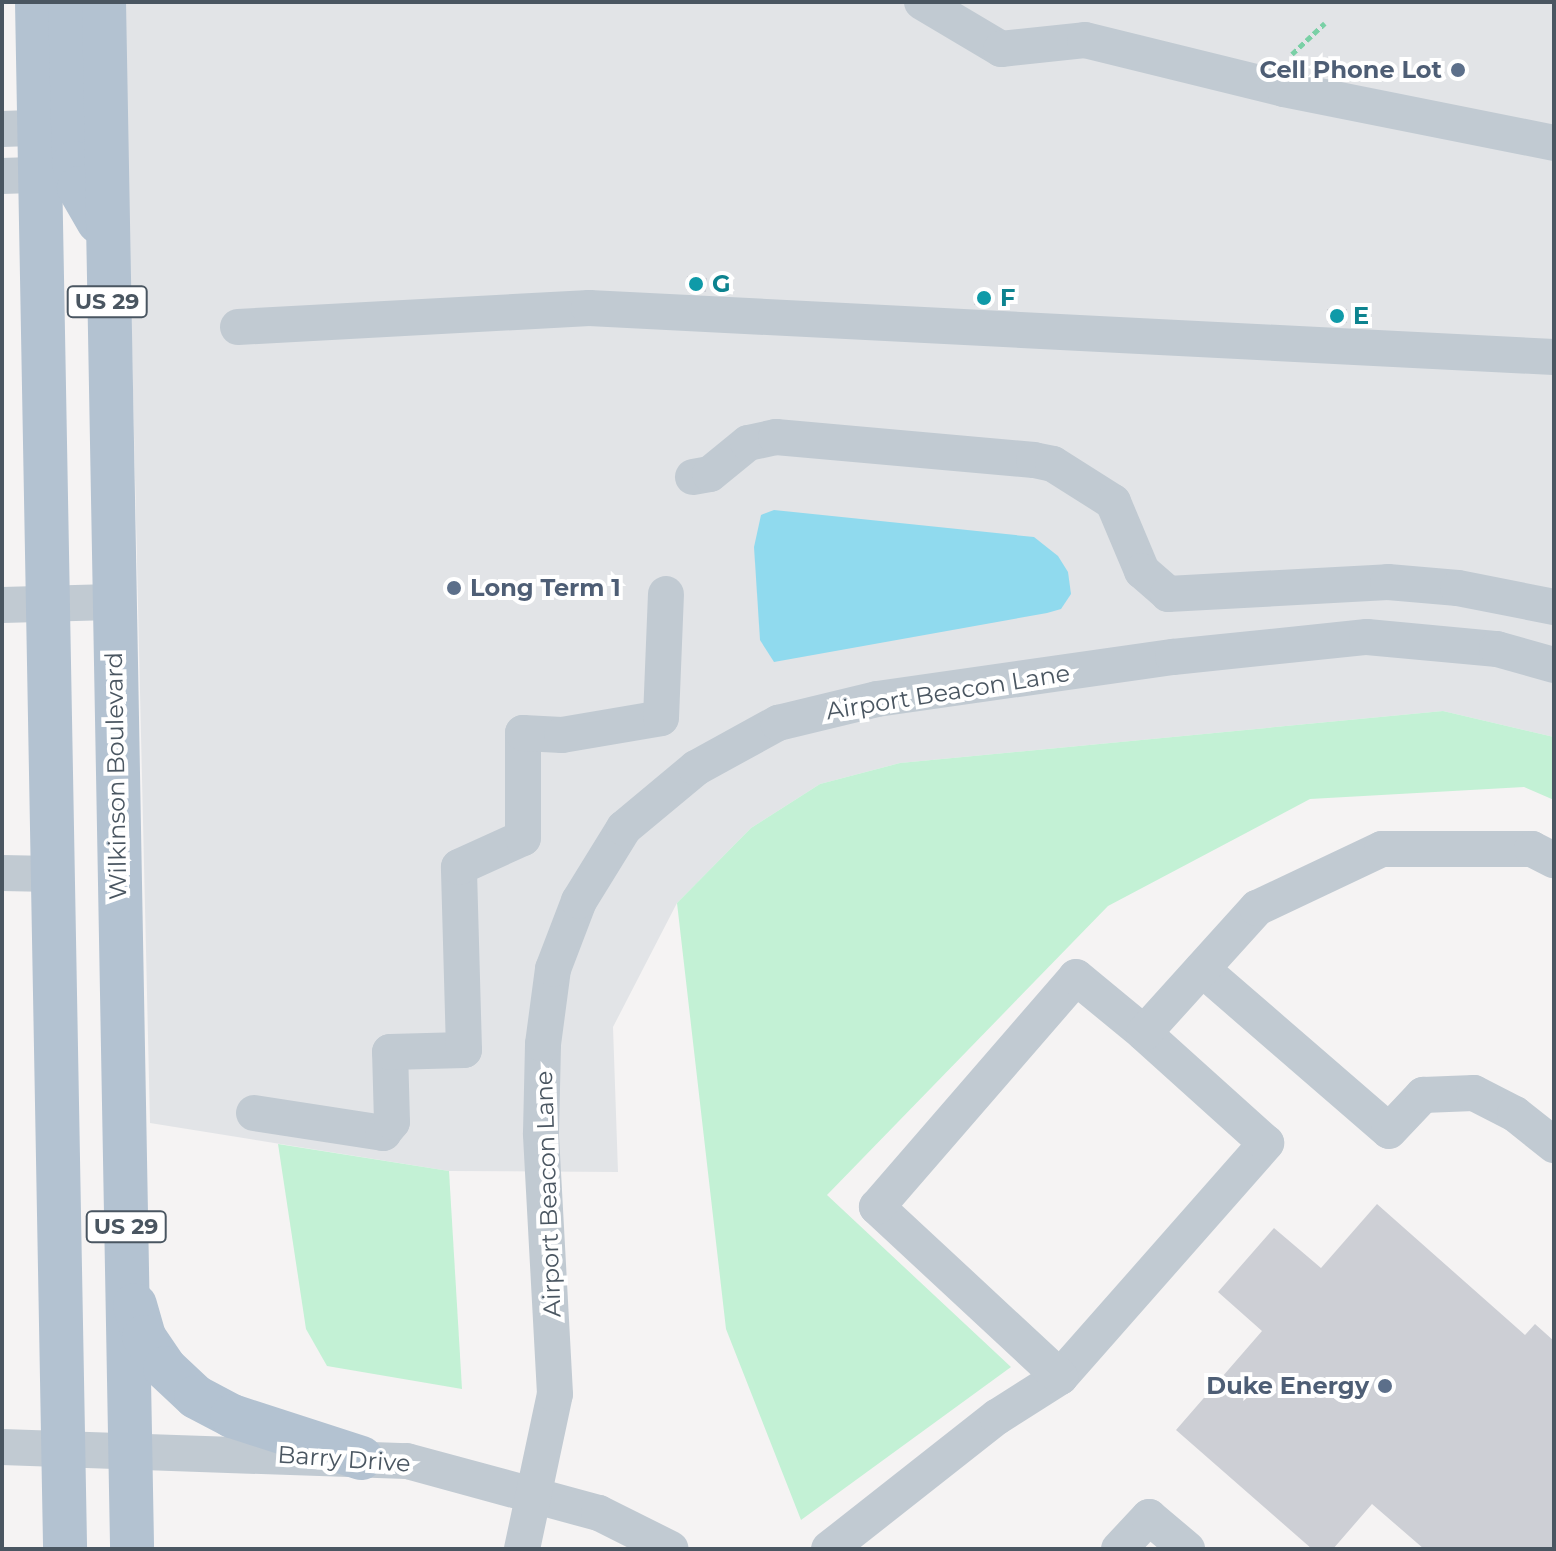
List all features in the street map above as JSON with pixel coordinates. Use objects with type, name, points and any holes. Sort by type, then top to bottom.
[{"type":"main road","name":"US 29","points":[[37,2],[21,128],[21,176],[48,604],[65,1549]]},
{"type":"main road","points":[[70,2],[74,163],[86,204],[106,229]]},
{"type":"main road","name":"Wilkinson Boulevard","points":[[104,2],[112,602],[132,1549]]},
{"type":"main road","points":[[127,1280],[144,1337],[165,1368],[196,1397],[232,1416],[361,1458]]},
{"type":"street","points":[[922,2],[1001,49],[1085,40],[1284,89],[1554,143]]},
{"type":"street","points":[[238,327],[589,308],[1554,357]]},
{"type":"street","points":[[693,477],[710,474],[748,443],[776,437],[1034,460],[1053,464],[1113,502],[1142,571],[1168,594],[1388,582],[1458,588],[1554,607]]},
{"type":"street","points":[[254,1113],[383,1133],[392,1122],[390,1052],[464,1050],[459,867],[523,838],[523,733],[599,730],[661,718],[666,594]]},
{"type":"street","points":[[2,605],[112,602]]},
{"type":"street","name":"Airport Beacon Lane","points":[[522,1549],[555,1394],[541,1133],[543,1044],[553,969],[579,901],[624,828],[696,768],[778,723],[877,699],[1173,657],[1367,637],[1497,649],[1554,665]]},
{"type":"street","points":[[1144,1033],[1257,908],[1382,849],[1532,849],[1554,860]]},
{"type":"street","points":[[2,873],[52,874]]},
{"type":"street","points":[[1202,969],[1389,1131],[1423,1095],[1474,1093],[1515,1114],[1554,1145]]},
{"type":"street","points":[[829,1549],[997,1417],[1060,1377],[1266,1143],[1144,1033],[1076,977],[877,1207],[1060,1377]]},
{"type":"street","name":"Barry Drive","points":[[2,1447],[407,1461],[535,1492],[599,1513],[671,1549]]},
{"type":"street","points":[[1119,1549],[1149,1517],[1187,1549]]},
{"type":"path","points":[[1292,54],[1325,23]]},
{"type":"shaded area","name":"Long Term 1","points":[[124,2],[1554,2],[1554,737],[1443,711],[900,763],[820,784],[751,828],[677,903],[613,1027],[618,1172],[449,1171],[150,1123]]},
{"type":"green space","points":[[1443,711],[1554,737],[1554,800],[1524,787],[1310,799],[1108,906],[827,1195],[1011,1367],[801,1520],[726,1329],[677,903],[751,828],[820,784],[900,763]]},
{"type":"green space","points":[[278,1144],[449,1171],[462,1389],[327,1366],[306,1329]]},
{"type":"water","points":[[774,510],[1034,537],[1058,556],[1068,572],[1071,594],[1061,609],[1047,613],[774,662],[760,640],[754,547],[761,515]]},
{"type":"building","name":"G","points":[[687,276],[707,278],[706,292],[686,290]]},
{"type":"building","name":"F","points":[[974,292],[994,292],[993,305],[974,305]]},
{"type":"building","name":"E","points":[[1327,309],[1347,309],[1347,323],[1327,322]]},
{"type":"building","name":"Duke Energy","points":[[1377,1204],[1525,1335],[1535,1324],[1554,1341],[1554,1549],[1424,1549],[1372,1504],[1333,1549],[1312,1549],[1176,1430],[1262,1331],[1218,1292],[1274,1228],[1321,1268]]},
{"type":"place","name":"Cell Phone Lot","points":[[1458,70]]},
{"type":"place","name":"G","points":[[696,284]]},
{"type":"place","name":"F","points":[[984,298]]},
{"type":"place","name":"E","points":[[1337,316]]},
{"type":"place","name":"Long Term 1","points":[[454,588]]},
{"type":"place","name":"Duke Energy","points":[[1385,1386]]}]
